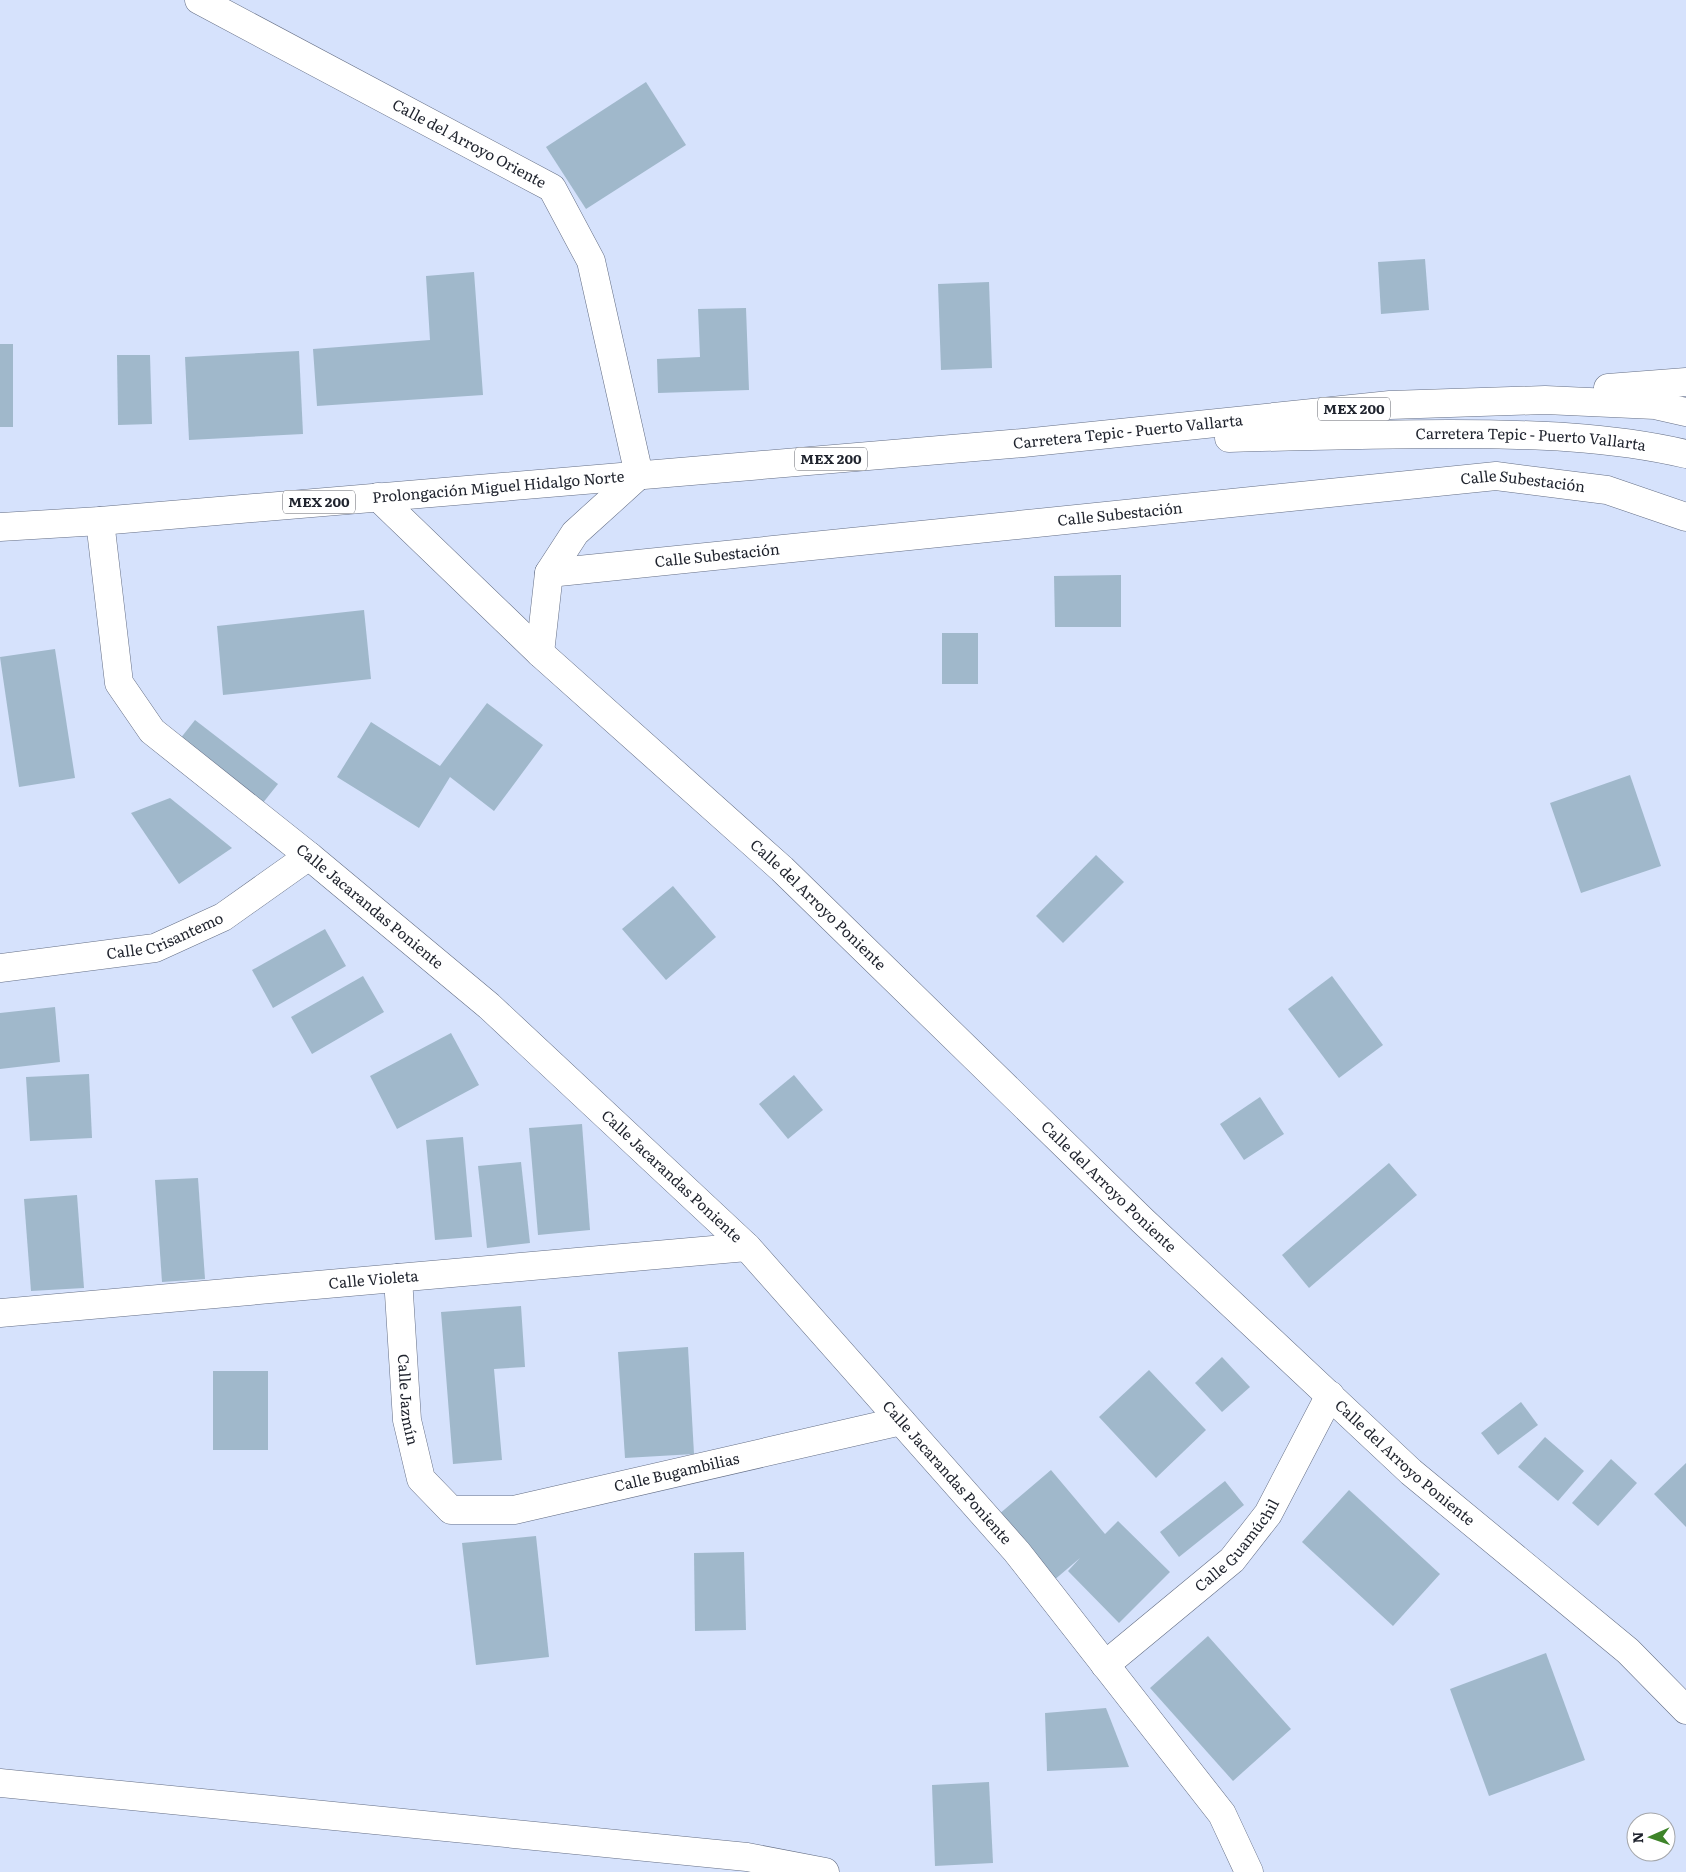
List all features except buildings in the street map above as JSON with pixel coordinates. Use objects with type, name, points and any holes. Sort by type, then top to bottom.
[{"type":"main road","name":"Calle del Arroyo Oriente","points":[[199,0],[552,188],[591,261],[639,475]]},
{"type":"main road","points":[[1390,405],[1686,382]]},
{"type":"main road","name":"Carretera Tepic - Puerto Vallarta","points":[[1023,443],[1390,405],[1545,400],[1655,405],[1686,412]]},
{"type":"main road","name":"Carretera Tepic - Puerto Vallarta","points":[[1023,443],[1399,434],[1528,434],[1651,446],[1686,454]]},
{"type":"main road","name":"MEX 200","points":[[639,475],[1023,443]]},
{"type":"main road","name":"Prolongación Miguel Hidalgo Norte","points":[[0,527],[100,521],[639,475]]},
{"type":"main road","points":[[540,653],[549,573],[575,533],[639,475]]},
{"type":"main road","name":"Calle Subestación","points":[[549,573],[1496,476],[1606,490],[1686,517]]},
{"type":"main road","name":"Calle del Arroyo Poniente","points":[[378,497],[540,653],[782,869],[1143,1220],[1412,1472],[1628,1650],[1686,1710]]},
{"type":"main road","name":"Calle Jacarandas Poniente","points":[[100,521],[119,683],[152,731],[309,856],[489,1006],[747,1247],[1017,1552],[1222,1814],[1249,1872]]},
{"type":"main road","name":"Calle Crisantemo","points":[[0,968],[155,948],[223,917],[309,856]]},
{"type":"main road","name":"Calle Violeta","points":[[0,1313],[747,1247]]},
{"type":"main road","name":"Calle Jazmín","points":[[398,1278],[407,1420],[422,1479],[451,1510]]},
{"type":"main road","name":"Calle Guamúchil","points":[[1105,1665],[1232,1560],[1268,1514],[1330,1395]]},
{"type":"main road","name":"Calle Bugambilias","points":[[451,1510],[514,1510],[900,1421]]},
{"type":"main road","points":[[0,1783],[748,1856],[825,1872]]}]
